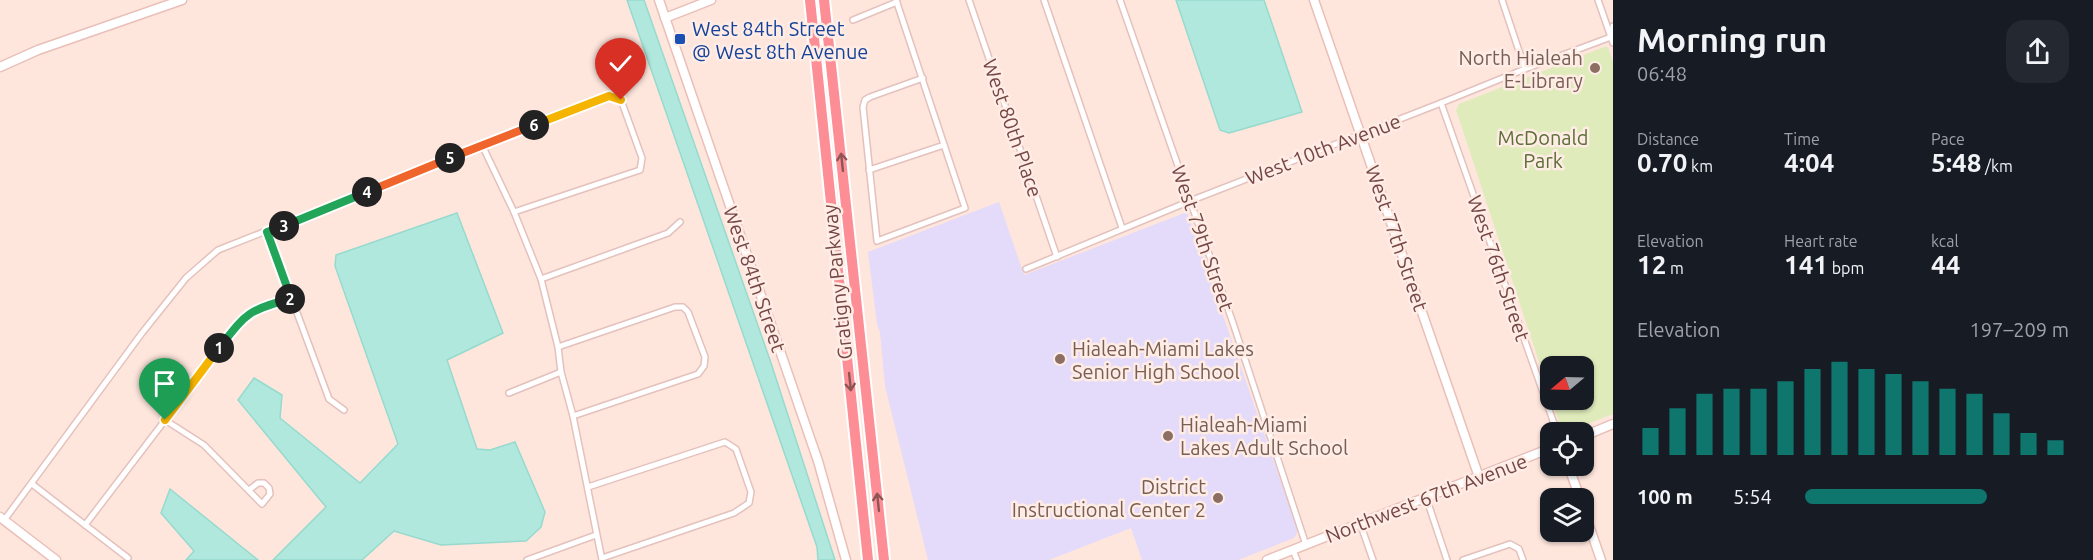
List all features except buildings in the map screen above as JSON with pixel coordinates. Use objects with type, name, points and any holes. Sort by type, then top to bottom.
[{"type":"highway","name":"Gratigny Parkway","points":[[810,0],[868,560]]},
{"type":"highway","name":"Gratigny Parkway","points":[[824,0],[884,560]]},
{"type":"street","points":[[0,67],[38,50],[182,0]]},
{"type":"street","name":"West 84th Street","points":[[659,0],[818,460],[846,560]]},
{"type":"street","points":[[665,18],[711,0]]},
{"type":"street","name":"West 80th Place","points":[[969,0],[1057,257]]},
{"type":"street","points":[[1044,0],[1122,228]]},
{"type":"street","name":"West 79th Street","points":[[1120,0],[1264,414],[1306,544]]},
{"type":"street","name":"West 77th Street","points":[[1314,0],[1479,477]]},
{"type":"street","points":[[1502,0],[1525,69]]},
{"type":"street","points":[[1598,0],[1612,40]]},
{"type":"street","points":[[853,20],[897,1],[923,78],[965,208],[877,241],[863,107],[865,100],[870,97],[923,78]]},
{"type":"street","points":[[1612,40],[1613,26]]},
{"type":"street","name":"West 10th Avenue","points":[[1026,269],[1122,228],[1525,69],[1612,40]]},
{"type":"street","points":[[56,560],[2,518],[32,484],[142,333],[186,278],[218,250],[609,96],[621,100],[642,158],[640,170],[514,212]]},
{"type":"street","name":"West 76th Street","points":[[1442,103],[1554,422]]},
{"type":"street","points":[[482,145],[514,212],[541,279],[558,347],[561,372],[573,416],[602,559],[734,513],[749,503],[751,492],[736,449],[725,441],[588,487]]},
{"type":"street","points":[[869,170],[944,145]]},
{"type":"street","points":[[541,279],[668,233],[680,222]]},
{"type":"street","points":[[267,232],[329,399],[344,410]]},
{"type":"street","points":[[85,525],[243,318],[258,308],[291,298]]},
{"type":"street","points":[[558,347],[675,306],[683,307],[688,312],[705,357],[704,366],[698,374],[573,416]]},
{"type":"street","points":[[509,393],[561,372]]},
{"type":"street","points":[[165,420],[204,445],[262,504],[270,494],[269,488],[264,483],[258,483],[249,490]]},
{"type":"street","points":[[1594,432],[1613,424]]},
{"type":"street","name":"Northwest 67th Avenue","points":[[1267,560],[1540,452]]},
{"type":"street","points":[[32,484],[128,558]]},
{"type":"street","points":[[1426,497],[1447,560]]},
{"type":"street","points":[[1360,523],[1373,560]]},
{"type":"street","points":[[527,560],[596,535]]},
{"type":"street","points":[[1594,540],[1601,560]]},
{"type":"street","points":[[1463,560],[1510,544],[1519,549],[1523,560]]},
{"type":"street","points":[[1293,550],[1297,560]]},
{"type":"shaded area","name":"Hialeah-Miami Lakes Senior High School","points":[[999,202],[1024,275],[1187,212],[1298,531],[1294,538],[1238,560],[1142,560],[1131,528],[1049,560],[928,560],[885,386],[880,332],[868,252]]},
{"type":"green space","name":"McDonald Park","points":[[1608,47],[1613,62],[1613,414],[1593,422],[1559,422],[1555,410],[1594,410],[1594,356],[1540,356],[1540,365],[1456,110],[1459,104]]},
{"type":"water","points":[[627,0],[644,0],[771,363],[835,560],[818,560],[817,547]]},
{"type":"water","points":[[1176,0],[1264,0],[1302,112],[1229,133],[1220,130]]},
{"type":"water","points":[[457,213],[503,333],[447,360],[477,449],[490,450],[515,442],[545,512],[541,527],[526,541],[441,545],[394,531],[362,560],[273,560],[326,507],[238,400],[254,378],[282,395],[280,418],[360,483],[398,444],[335,266],[336,255]]},
{"type":"water","points":[[170,489],[258,560],[186,560],[194,551],[161,513]]},
{"type":"place","name":"West 84th Street @ West 8th Avenue","points":[[680,39]]},
{"type":"place","name":"North Hialeah E-Library","points":[[1595,68]]},
{"type":"place","name":"Hialeah-Miami Lakes Senior High School","points":[[1060,359]]},
{"type":"place","name":"Hialeah-Miami Lakes Adult School","points":[[1168,436]]},
{"type":"place","name":"District Instructional Center 2","points":[[1218,498]]},
{"type":"route","points":[[165,420],[243,318],[258,308],[291,298],[267,232],[609,96],[621,100]]}]
